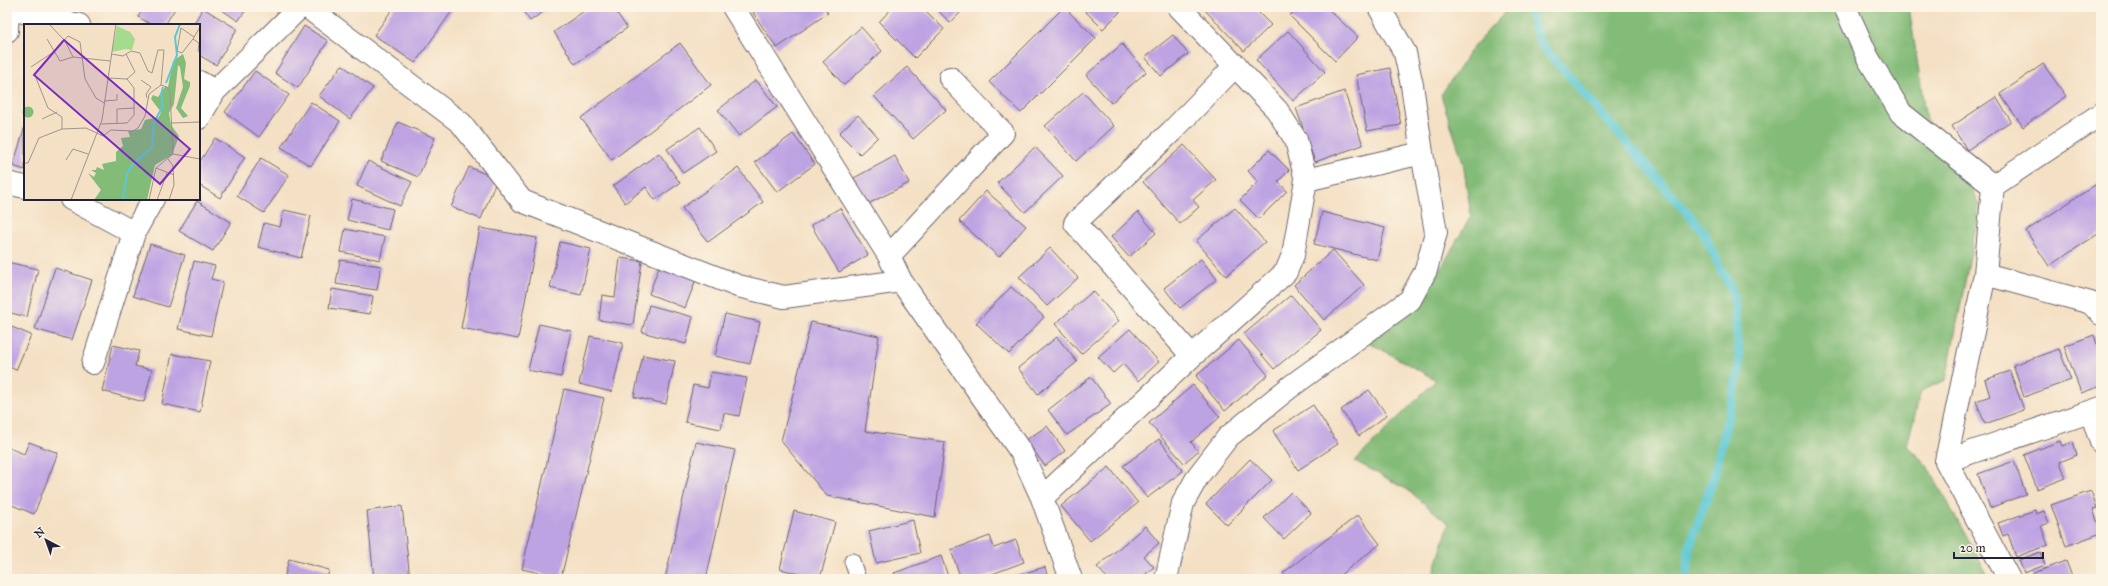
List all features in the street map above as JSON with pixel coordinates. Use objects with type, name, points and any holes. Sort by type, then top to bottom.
[{"type":"street","points":[[7,31],[8,7],[75,24]]},
{"type":"street","points":[[200,114],[207,86],[300,7]]},
{"type":"street","points":[[307,7],[461,123],[522,201],[738,286],[784,297],[901,281]]},
{"type":"street","points":[[732,7],[888,256],[901,281],[1021,452],[1042,498],[1071,579]]},
{"type":"street","points":[[1042,498],[1192,356],[1286,272],[1293,255],[1306,180],[1296,140],[1277,110],[1236,65],[1179,7]]},
{"type":"street","points":[[1166,579],[1183,502],[1198,476],[1228,437],[1290,387],[1410,300],[1426,270],[1436,232],[1412,85],[1405,53],[1379,7]]},
{"type":"street","points":[[1845,7],[1868,58],[1901,112],[1993,186]]},
{"type":"street","points":[[1192,356],[1075,223],[1172,131],[1236,65]]},
{"type":"street","points":[[888,256],[1003,133],[950,78]]},
{"type":"street","points":[[1993,186],[2101,114]]},
{"type":"street","points":[[1306,180],[1422,153]]},
{"type":"street","points":[[7,183],[24,188]]},
{"type":"street","points":[[1993,186],[1985,274],[1946,461],[2009,579]]},
{"type":"street","points":[[77,200],[134,233]]},
{"type":"street","points":[[93,363],[134,233],[152,200]]},
{"type":"street","points":[[1985,274],[2091,304],[2101,314]]},
{"type":"street","points":[[1946,461],[2096,410],[2101,442]]},
{"type":"lane","points":[[852,561],[858,579]]},
{"type":"green space","points":[[1510,7],[1909,7],[1926,120],[1968,179],[1980,205],[1946,380],[1921,391],[1907,446],[1926,464],[1990,579],[1432,579],[1449,524],[1408,490],[1355,461],[1436,380],[1365,340],[1434,280],[1471,216],[1463,162],[1441,95],[1473,47]]},
{"type":"building","points":[[144,7],[176,7],[166,24],[150,24],[138,17]]},
{"type":"building","points":[[218,7],[248,7],[238,21]]},
{"type":"building","points":[[394,7],[455,7],[415,63],[374,35]]},
{"type":"building","points":[[520,7],[550,7],[530,21]]},
{"type":"building","points":[[590,7],[613,7],[627,28],[575,64],[554,32]]},
{"type":"building","points":[[762,7],[824,7],[828,13],[777,48],[753,13]]},
{"type":"building","points":[[893,7],[922,7],[944,29],[915,58],[879,22]]},
{"type":"building","points":[[935,7],[966,7],[950,23]]},
{"type":"building","points":[[1064,7],[1096,38],[1021,113],[989,82]]},
{"type":"building","points":[[1081,7],[1125,7],[1103,29]]},
{"type":"building","points":[[1202,7],[1253,7],[1271,25],[1244,51]]},
{"type":"building","points":[[1276,7],[1285,7],[1281,11]]},
{"type":"building","points":[[1298,7],[1330,7],[1328,9],[1358,37],[1335,61],[1290,16]]},
{"type":"building","points":[[203,8],[237,29],[216,65],[200,56],[200,24],[194,24]]},
{"type":"building","points":[[304,26],[328,41],[298,88],[275,73]]},
{"type":"building","points":[[861,27],[882,51],[844,85],[823,62]]},
{"type":"building","points":[[1288,31],[1325,72],[1293,101],[1256,60]]},
{"type":"building","points":[[1173,35],[1188,54],[1161,76],[1145,57]]},
{"type":"building","points":[[680,43],[711,85],[612,160],[581,118]]},
{"type":"building","points":[[1122,44],[1146,72],[1111,103],[1086,75]]},
{"type":"building","points":[[2043,64],[2066,96],[2023,127],[2000,94]]},
{"type":"building","points":[[342,65],[373,88],[350,119],[319,96]]},
{"type":"building","points":[[907,67],[946,110],[913,139],[874,96]]},
{"type":"building","points":[[1390,68],[1401,125],[1367,131],[1356,75]]},
{"type":"building","points":[[255,71],[289,95],[259,137],[225,112]]},
{"type":"building","points":[[756,80],[777,107],[739,136],[718,110]]},
{"type":"building","points":[[1344,91],[1363,145],[1315,162],[1296,108]]},
{"type":"building","points":[[1083,92],[1114,126],[1076,161],[1045,126]]},
{"type":"building","points":[[1996,97],[2011,121],[1967,150],[1952,126]]},
{"type":"building","points":[[311,102],[340,121],[311,166],[281,147]]},
{"type":"building","points":[[858,115],[878,137],[860,154],[839,133]]},
{"type":"building","points":[[398,122],[435,138],[418,177],[381,161]]},
{"type":"building","points":[[700,127],[716,151],[683,173],[667,149]]},
{"type":"building","points":[[24,129],[24,170],[13,166]]},
{"type":"building","points":[[793,134],[815,164],[777,192],[755,162]]},
{"type":"building","points":[[215,138],[245,157],[220,198],[200,186],[200,161]]},
{"type":"building","points":[[1184,145],[1216,180],[1193,200],[1199,207],[1180,224],[1143,182]]},
{"type":"building","points":[[1035,147],[1063,176],[1025,212],[997,183]]},
{"type":"building","points":[[1269,150],[1289,170],[1278,182],[1287,191],[1259,219],[1240,200],[1258,182],[1248,171]]},
{"type":"building","points":[[659,153],[680,183],[655,200],[646,187],[625,203],[613,186]]},
{"type":"building","points":[[895,156],[909,183],[868,204],[854,178]]},
{"type":"building","points":[[261,158],[289,175],[264,213],[237,196]]},
{"type":"building","points":[[368,161],[412,182],[400,206],[357,186]]},
{"type":"building","points":[[469,167],[497,179],[481,219],[451,207]]},
{"type":"building","points":[[738,168],[763,202],[708,242],[682,208]]},
{"type":"building","points":[[2101,181],[2101,232],[2049,266],[2026,231]]},
{"type":"building","points":[[986,191],[1026,226],[999,257],[959,221]]},
{"type":"building","points":[[352,199],[393,209],[388,230],[347,220]]},
{"type":"building","points":[[197,201],[231,222],[213,251],[179,231]]},
{"type":"building","points":[[840,208],[868,255],[839,272],[811,225]]},
{"type":"building","points":[[1235,208],[1265,242],[1226,276],[1196,241]]},
{"type":"building","points":[[284,210],[311,216],[301,258],[258,247],[264,223],[280,227]]},
{"type":"building","points":[[1138,212],[1156,233],[1129,257],[1111,237]]},
{"type":"building","points":[[1322,212],[1385,228],[1377,260],[1314,244]]},
{"type":"building","points":[[480,228],[537,238],[518,339],[461,328]]},
{"type":"building","points":[[345,229],[385,237],[380,260],[341,252]]},
{"type":"building","points":[[560,242],[591,249],[581,295],[550,288]]},
{"type":"building","points":[[150,244],[185,255],[168,307],[133,296]]},
{"type":"building","points":[[1050,248],[1078,278],[1047,306],[1019,277]]},
{"type":"building","points":[[1333,250],[1364,285],[1324,320],[1294,285]]},
{"type":"building","points":[[620,258],[642,261],[633,325],[599,320],[602,295],[615,297]]},
{"type":"building","points":[[1201,259],[1217,279],[1180,308],[1164,288]]},
{"type":"building","points":[[340,260],[381,266],[377,290],[336,284]]},
{"type":"building","points":[[194,261],[215,266],[211,279],[223,282],[211,336],[178,329]]},
{"type":"building","points":[[7,262],[38,269],[27,317],[7,312]]},
{"type":"building","points":[[660,264],[697,277],[685,308],[649,294]]},
{"type":"building","points":[[55,268],[92,280],[72,340],[35,329]]},
{"type":"building","points":[[1011,287],[1044,317],[1009,354],[976,323]]},
{"type":"building","points":[[332,289],[373,296],[370,314],[329,308]]},
{"type":"building","points":[[1093,291],[1119,321],[1081,354],[1055,324]]},
{"type":"building","points":[[1291,295],[1321,330],[1274,369],[1244,334]]},
{"type":"building","points":[[649,305],[693,317],[686,344],[642,332]]},
{"type":"building","points":[[725,314],[760,322],[750,364],[715,356]]},
{"type":"building","points":[[811,322],[879,336],[865,431],[945,442],[935,517],[827,496],[781,441]]},
{"type":"building","points":[[539,324],[571,331],[561,377],[528,370]]},
{"type":"building","points":[[7,325],[31,335],[16,370],[7,366]]},
{"type":"building","points":[[1130,329],[1159,362],[1138,381],[1123,364],[1113,373],[1098,357]]},
{"type":"building","points":[[2094,335],[2101,356],[2101,386],[2081,393],[2064,346]]},
{"type":"building","points":[[590,336],[623,343],[612,392],[579,384]]},
{"type":"building","points":[[1057,337],[1077,362],[1038,394],[1018,368]]},
{"type":"building","points":[[1239,340],[1268,375],[1225,411],[1196,376]]},
{"type":"building","points":[[113,345],[139,351],[135,366],[152,370],[144,402],[102,391]]},
{"type":"building","points":[[2059,349],[2071,380],[2024,397],[2013,365]]},
{"type":"building","points":[[172,354],[210,361],[200,412],[162,404]]},
{"type":"building","points":[[643,355],[675,361],[666,404],[634,397]]},
{"type":"building","points":[[2010,371],[2024,410],[1985,424],[1976,401],[1990,396],[1985,380]]},
{"type":"building","points":[[711,372],[747,378],[739,416],[724,413],[721,429],[685,422],[693,385],[708,388]]},
{"type":"building","points":[[1091,377],[1111,404],[1067,435],[1048,410]]},
{"type":"building","points":[[1193,385],[1220,417],[1191,442],[1198,451],[1184,463],[1149,423]]},
{"type":"building","points":[[564,389],[604,398],[561,578],[522,569]]},
{"type":"building","points":[[1369,390],[1387,415],[1359,436],[1341,410]]},
{"type":"building","points":[[1313,405],[1338,444],[1298,470],[1273,431]]},
{"type":"building","points":[[1047,426],[1065,451],[1045,466],[1026,440]]},
{"type":"building","points":[[1159,439],[1183,471],[1147,498],[1123,466]]},
{"type":"building","points":[[2060,441],[2062,446],[2073,442],[2077,455],[2060,462],[2066,478],[2037,489],[2024,455]]},
{"type":"building","points":[[29,442],[58,453],[34,514],[7,503],[7,447],[24,454]]},
{"type":"building","points":[[696,442],[735,450],[706,579],[665,579]]},
{"type":"building","points":[[1250,459],[1272,480],[1227,525],[1206,504]]},
{"type":"building","points":[[2014,461],[2026,494],[1990,508],[1978,474]]},
{"type":"building","points":[[1109,467],[1138,503],[1090,541],[1061,506]]},
{"type":"building","points":[[2091,491],[2097,508],[2093,509],[2101,533],[2066,546],[2051,505]]},
{"type":"building","points":[[1291,492],[1311,513],[1284,539],[1264,518]]},
{"type":"building","points":[[402,506],[410,579],[374,579],[367,511]]},
{"type":"building","points":[[2035,510],[2036,514],[2044,511],[2049,523],[2041,526],[2048,545],[2016,557],[2008,534],[2003,536],[1998,523]]},
{"type":"building","points":[[794,511],[835,522],[820,579],[780,569]]},
{"type":"building","points":[[1358,515],[1380,544],[1335,579],[1288,579],[1283,573]]},
{"type":"building","points":[[913,520],[920,553],[876,563],[869,531]]},
{"type":"building","points":[[1145,526],[1159,543],[1144,556],[1154,567],[1140,579],[1108,579],[1097,567]]},
{"type":"building","points":[[990,536],[994,548],[1016,540],[1024,562],[979,579],[961,579],[951,550]]},
{"type":"building","points":[[2040,552],[2045,565],[2024,573],[2019,560]]},
{"type":"building","points":[[941,556],[949,579],[896,579],[894,573]]},
{"type":"building","points":[[289,559],[329,570],[327,579],[284,579]]},
{"type":"building","points":[[2066,561],[2073,579],[2033,579],[2031,574]]},
{"type":"building","points":[[1045,567],[1048,579],[1003,579]]},
{"type":"waterway","points":[[1528,7],[1540,43],[1702,230],[1734,296],[1740,366],[1714,477],[1689,548],[1687,579]]}]
